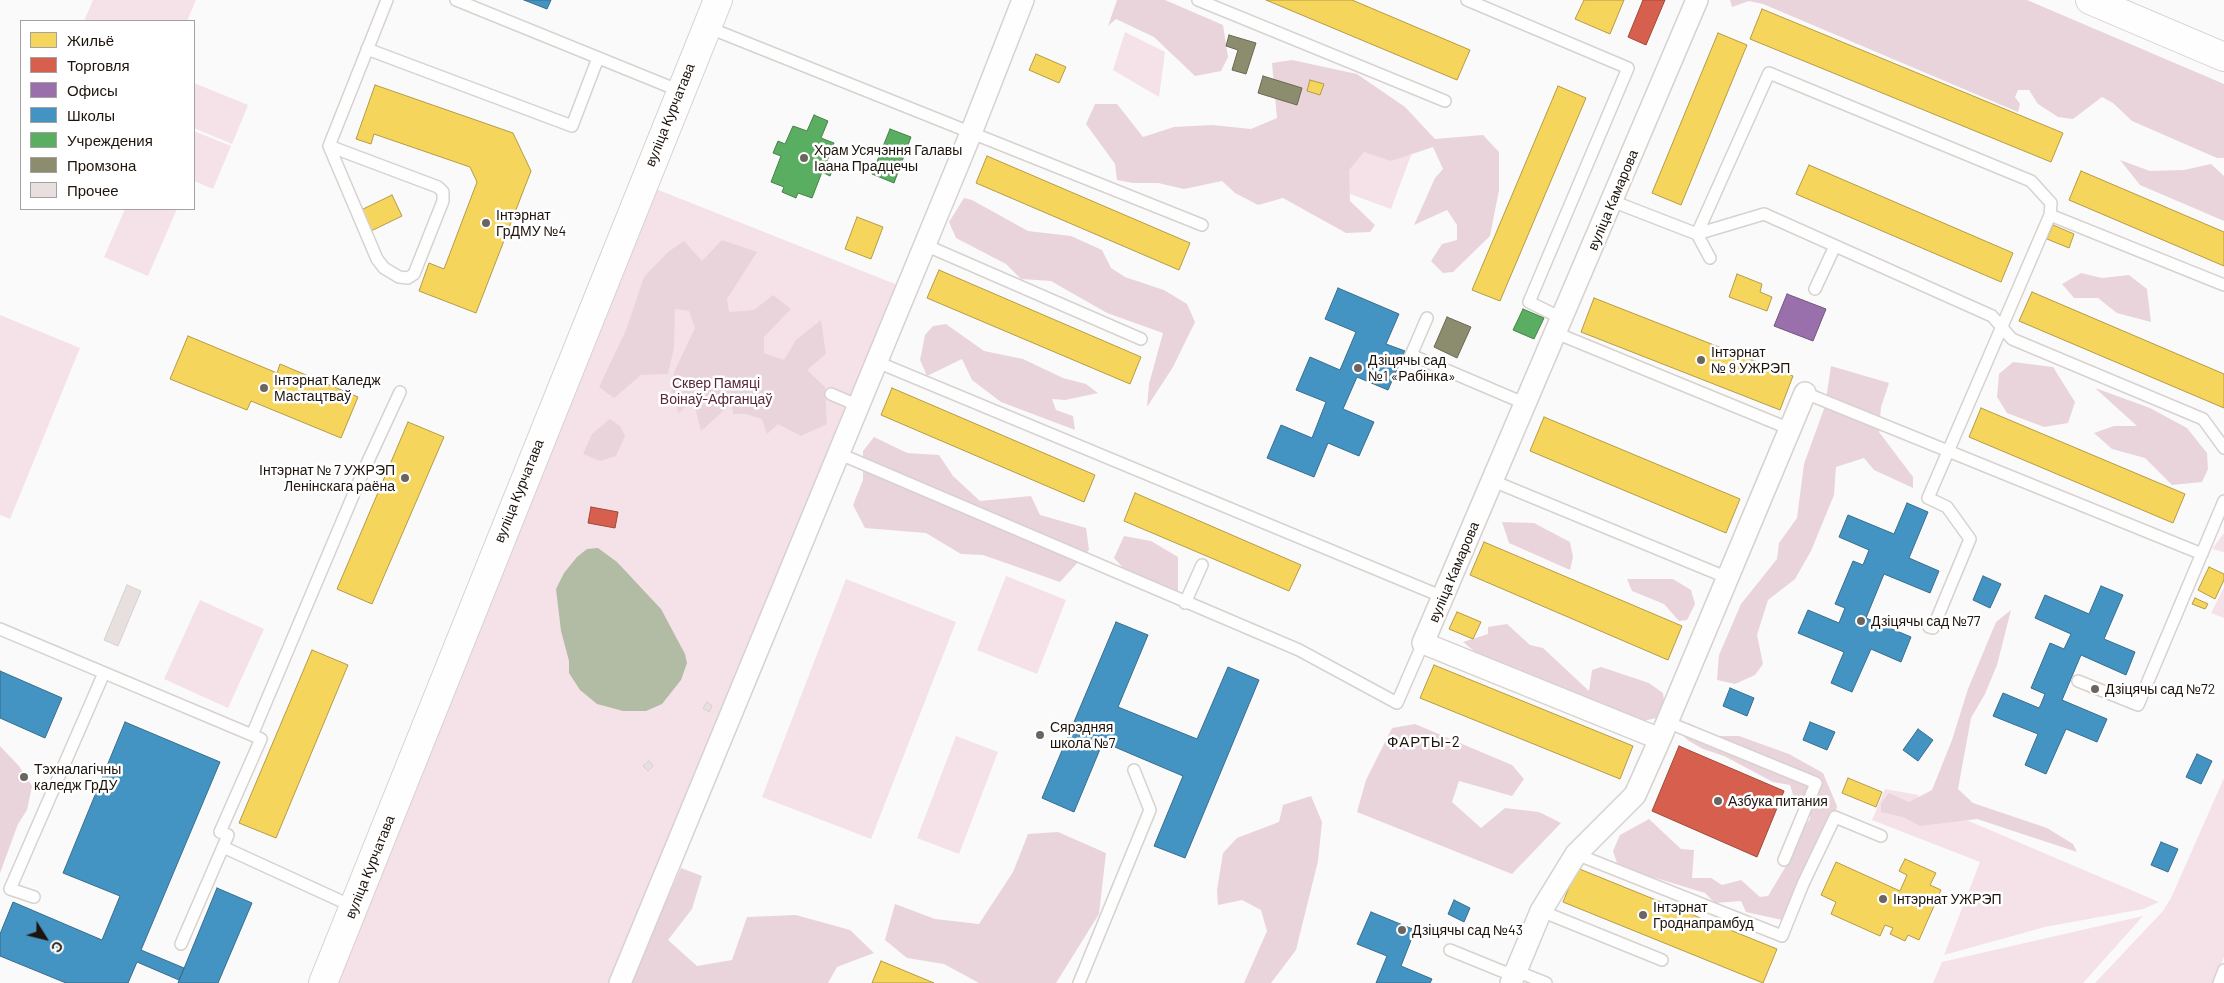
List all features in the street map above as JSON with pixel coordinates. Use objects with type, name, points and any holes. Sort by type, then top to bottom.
[{"type":"main road","name":"вуліца Курчатава","points":[[323,983],[718,0]]},
{"type":"main road","points":[[2090,0],[2224,57]]},
{"type":"street","points":[[620,983],[840,454],[1023,0]]},
{"type":"street","name":"вуліца Камарова","points":[[1423,644],[1697,0]]},
{"type":"street","points":[[1513,977],[1541,911],[1576,854],[1635,795],[1728,578],[1804,393]]},
{"type":"street","points":[[1423,644],[1663,731]]},
{"type":"lane","points":[[329,146],[438,187],[443,192],[443,201],[414,274],[408,278],[399,277],[384,268],[377,259],[329,146],[386,0]]},
{"type":"lane","points":[[456,0],[680,91]]},
{"type":"lane","points":[[1198,0],[1445,101]]},
{"type":"lane","points":[[1467,0],[1628,68],[1529,302],[1559,326],[1790,429]]},
{"type":"lane","points":[[707,27],[1202,225]]},
{"type":"lane","points":[[367,49],[572,126],[598,58]]},
{"type":"lane","points":[[1697,234],[1769,73],[2031,181],[2051,203],[2050,215],[2003,328],[1928,498],[1947,507],[1970,539],[1933,628],[1929,627]]},
{"type":"lane","points":[[1612,201],[1697,234],[1764,214],[1992,316],[2012,339],[2203,419],[2224,448]]},
{"type":"lane","points":[[2050,215],[2224,285]]},
{"type":"lane","points":[[1697,234],[1710,258]]},
{"type":"lane","points":[[925,245],[1141,339]]},
{"type":"lane","points":[[1815,289],[1835,246]]},
{"type":"lane","points":[[1427,318],[1411,355],[1526,404]]},
{"type":"lane","points":[[877,362],[1443,597]]},
{"type":"lane","points":[[252,735],[363,472],[400,392]]},
{"type":"lane","points":[[1804,393],[2202,554]]},
{"type":"lane","points":[[831,394],[859,406]]},
{"type":"lane","points":[[840,454],[1185,603],[1299,650],[1397,703],[1423,644]]},
{"type":"lane","points":[[1493,481],[1728,578]]},
{"type":"lane","points":[[2078,681],[2138,705],[2224,501]]},
{"type":"lane","points":[[1185,603],[1202,565]]},
{"type":"lane","points":[[0,629],[261,739],[220,832],[228,835],[181,944]]},
{"type":"lane","points":[[34,897],[5,887],[104,673]]},
{"type":"lane","points":[[1663,731],[1816,783],[1784,860]]},
{"type":"lane","points":[[1079,983],[1150,810],[1134,770]]},
{"type":"lane","points":[[1576,854],[1782,936],[1803,884],[1835,817],[1881,836]]},
{"type":"lane","points":[[223,847],[354,907]]},
{"type":"lane","points":[[1541,911],[1662,960]]},
{"type":"lane","points":[[1450,950],[1513,977],[1546,983]]},
{"type":"lane","points":[[2219,983],[2224,970]]},
{"type":"green space","points":[[93,0],[196,0],[187,20],[84,20]]},
{"type":"green space","points":[[1117,0],[1165,0],[1223,25],[1228,57],[1221,71],[1195,76],[1154,37],[1116,19],[1108,26]]},
{"type":"green space","points":[[1730,0],[2027,0],[2224,84],[2224,158],[2217,158],[2132,121],[2113,103],[2102,97],[2073,119],[2058,117],[2038,104],[2029,90],[2018,90],[2015,97],[2020,104],[2018,112],[1763,4],[1749,1],[1732,7]]},
{"type":"green space","points":[[1125,32],[1165,52],[1159,97],[1113,70]]},
{"type":"green space","points":[[1292,60],[1357,74],[1405,107],[1435,139],[1483,135],[1499,152],[1499,190],[1490,236],[1453,272],[1443,273],[1431,261],[1442,244],[1457,240],[1457,225],[1447,210],[1414,225],[1435,178],[1443,169],[1433,147],[1391,161],[1364,152],[1349,170],[1350,201],[1375,225],[1370,232],[1346,233],[1283,198],[1258,205],[1235,193],[1222,181],[1184,189],[1158,183],[1133,183],[1117,180],[1115,164],[1086,124],[1095,104],[1117,104],[1143,137],[1174,127],[1212,125],[1251,129],[1277,118],[1272,63]]},
{"type":"green space","points":[[195,83],[248,105],[232,144],[195,128]]},
{"type":"green space","points":[[1342,124],[1413,150],[1391,209],[1320,183]]},
{"type":"green space","points":[[195,131],[231,146],[213,189],[195,181]]},
{"type":"green space","points":[[2120,160],[2150,171],[2184,170],[2211,164],[2224,176],[2224,221],[2140,185]]},
{"type":"green space","name":"Сквер Памяці Воінаў-Афганцаў","points":[[656,189],[900,286],[612,983],[338,983]]},
{"type":"green space","points":[[964,198],[972,200],[1028,231],[1071,236],[1102,250],[1111,268],[1125,277],[1164,290],[1187,304],[1195,322],[1173,367],[1147,407],[1149,384],[1163,333],[1107,313],[1051,281],[1021,279],[1006,264],[956,238],[949,222]]},
{"type":"green space","points":[[125,210],[177,210],[148,276],[104,257]]},
{"type":"green space","points":[[722,240],[757,252],[727,299],[729,312],[754,310],[773,295],[791,309],[764,337],[764,353],[784,360],[796,340],[821,320],[826,354],[807,370],[825,387],[827,424],[801,436],[778,424],[767,434],[762,419],[746,414],[733,414],[732,403],[701,431],[693,399],[679,413],[671,395],[674,372],[695,328],[689,311],[675,309],[674,348],[668,374],[641,375],[614,398],[599,387],[626,330],[644,277],[668,252],[684,241],[702,261]]},
{"type":"green space","points":[[2081,273],[2102,278],[2129,275],[2147,289],[2151,322],[2117,313],[2098,298],[2074,298],[2062,284]]},
{"type":"green space","points":[[0,315],[80,348],[10,519],[0,515]]},
{"type":"green space","points":[[946,324],[984,351],[1023,359],[1063,378],[1086,384],[1098,393],[1065,400],[1052,399],[1056,410],[1073,416],[1075,430],[1001,402],[972,380],[962,359],[927,376],[920,360],[925,335],[933,326]]},
{"type":"green space","points":[[2013,362],[2053,367],[2075,402],[2068,423],[2044,427],[2007,413],[1997,397],[1999,374]]},
{"type":"green space","points":[[1831,366],[1889,383],[1881,407],[1879,432],[1913,477],[1913,488],[1874,470],[1864,458],[1836,467],[1834,495],[1811,551],[1795,579],[1768,600],[1757,635],[1763,664],[1755,675],[1735,684],[1717,680],[1719,655],[1741,604],[1777,559],[1779,543],[1797,518],[1804,464],[1825,406]]},
{"type":"green space","points":[[2095,388],[2150,408],[2187,428],[2207,453],[2208,469],[2202,482],[2172,485],[2145,458],[2112,449],[2094,433],[2114,426],[2137,426]]},
{"type":"green space","points":[[610,419],[620,426],[625,436],[616,456],[600,461],[583,454],[592,434]]},
{"type":"green space","points":[[874,437],[907,453],[939,455],[953,476],[980,501],[1031,496],[1040,515],[1086,528],[1089,550],[1060,582],[983,555],[961,554],[926,533],[865,528],[853,505],[863,480],[863,451]]},
{"type":"green space","points":[[1502,522],[1534,523],[1570,542],[1573,557],[1570,570],[1509,543]]},
{"type":"green space","points":[[2224,533],[2224,552],[2212,549]]},
{"type":"green space","points":[[1124,536],[1151,541],[1178,557],[1178,591],[1127,572],[1114,558]]},
{"type":"green space","points":[[1006,576],[1066,600],[1037,674],[977,650]]},
{"type":"green space","points":[[846,579],[956,622],[871,839],[762,797]]},
{"type":"green space","points":[[1627,579],[1673,579],[1691,590],[1695,604],[1687,620],[1679,621],[1664,604],[1632,591]]},
{"type":"green space","points":[[2224,587],[2224,618],[2211,613]]},
{"type":"green space","points":[[200,600],[264,629],[228,708],[164,679]]},
{"type":"green space","points":[[2011,610],[1997,665],[1985,694],[1971,718],[1958,789],[1973,803],[2047,828],[2073,844],[2077,852],[1977,819],[1920,826],[1903,817],[1881,812],[1881,803],[1889,793],[1909,802],[1932,790],[1952,740],[1968,689],[1996,622]]},
{"type":"green space","points":[[1507,624],[1530,645],[1543,648],[1589,691],[1592,670],[1601,667],[1649,683],[1663,693],[1666,716],[1629,724],[1485,660],[1463,642],[1488,634],[1488,627]]},
{"type":"green space","points":[[1689,723],[1713,736],[1739,736],[1789,754],[1823,773],[1837,806],[1831,840],[1809,886],[1789,907],[1782,920],[1746,912],[1741,901],[1715,903],[1705,893],[1649,876],[1617,863],[1613,851],[1620,835],[1649,819],[1681,849],[1694,850],[1692,878],[1711,878],[1722,885],[1741,880],[1760,897],[1768,896],[1792,856],[1800,832],[1810,819],[1810,806],[1793,795],[1790,785],[1773,782],[1724,756],[1703,749],[1689,741],[1683,736]]},
{"type":"green space","points":[[1415,724],[1512,765],[1524,779],[1512,796],[1459,781],[1452,802],[1481,828],[1505,808],[1539,812],[1561,823],[1512,874],[1357,812],[1366,780],[1392,728]]},
{"type":"green space","points":[[956,736],[998,752],[959,854],[917,838]]},
{"type":"green space","points":[[0,746],[19,766],[32,786],[27,810],[18,824],[0,873]]},
{"type":"green space","points":[[2224,778],[2224,957],[2213,983],[2095,983],[2163,911],[2171,898]]},
{"type":"green space","points":[[1885,789],[1919,795],[1917,799],[2159,902],[2143,909],[2045,927],[1944,955],[1980,862],[1872,820]]},
{"type":"green space","points":[[1311,796],[1322,822],[1318,861],[1296,950],[1271,983],[1244,983],[1267,931],[1261,910],[1242,900],[1218,905],[1217,890],[1223,853],[1237,838],[1279,822],[1283,805]]},
{"type":"green space","points":[[1058,832],[1106,853],[1099,914],[1056,983],[979,983],[944,964],[907,958],[885,940],[895,904],[935,919],[979,924],[1013,872],[1028,834]]},
{"type":"green space","points":[[681,868],[702,876],[692,909],[668,940],[697,966],[732,960],[747,917],[796,915],[850,930],[874,953],[837,967],[828,983],[630,983]]},
{"type":"green space","points":[[2143,916],[2083,983],[1933,983],[1942,962]]},
{"type":"shaded area","points":[[598,548],[617,562],[661,609],[685,654],[687,663],[681,680],[662,704],[646,711],[623,711],[597,704],[580,690],[569,673],[569,661],[561,631],[556,589],[564,573],[577,557],[587,549]]},
{"type":"building: Жильё","points":[[1266,0],[1352,0],[1470,50],[1457,80]]},
{"type":"building: Жильё","points":[[1584,0],[1624,0],[1610,34],[1575,19]]},
{"type":"building: Жильё","points":[[1762,9],[2063,133],[2051,162],[1750,39]]},
{"type":"building: Жильё","points":[[1718,33],[1747,45],[1681,205],[1652,193]]},
{"type":"building: Жильё","points":[[1036,54],[1066,67],[1059,83],[1029,70]]},
{"type":"building: Жильё","points":[[1310,80],[1324,84],[1320,95],[1307,91]]},
{"type":"building: Жильё","name":"Інтэрнат ГрДМУ №4","points":[[375,85],[513,133],[531,171],[476,313],[419,291],[429,263],[444,269],[477,182],[470,167],[374,134],[371,144],[356,139]]},
{"type":"building: Жильё","points":[[1558,86],[1586,98],[1500,301],[1472,290]]},
{"type":"building: Жильё","points":[[987,156],[1190,243],[1179,270],[976,183]]},
{"type":"building: Жильё","points":[[1809,165],[2013,253],[2001,282],[1796,194]]},
{"type":"building: Жильё","points":[[2081,171],[2224,232],[2224,266],[2069,200]]},
{"type":"building: Жильё","points":[[392,195],[402,216],[371,231],[361,210]]},
{"type":"building: Жильё","points":[[857,217],[883,227],[871,259],[845,249]]},
{"type":"building: Жильё","points":[[2053,225],[2074,234],[2069,248],[2047,239]]},
{"type":"building: Жильё","points":[[939,270],[1141,357],[1130,384],[927,298]]},
{"type":"building: Жильё","points":[[1737,274],[1762,284],[1760,292],[1772,297],[1767,311],[1729,297]]},
{"type":"building: Жильё","points":[[2032,292],[2224,374],[2224,408],[2019,321]]},
{"type":"building: Жильё","name":"Інтэрнат № 9 УЖРЭП","points":[[1594,298],[1793,376],[1780,410],[1581,332]]},
{"type":"building: Жильё","name":"Інтэрнат Каледж Мастацтваў","points":[[188,336],[277,373],[280,364],[358,397],[341,438],[251,401],[247,410],[170,379]]},
{"type":"building: Жильё","points":[[892,388],[1095,475],[1084,502],[881,415]]},
{"type":"building: Жильё","points":[[1981,408],[2185,494],[2173,523],[1969,437]]},
{"type":"building: Жильё","points":[[1544,417],[1740,499],[1726,533],[1530,451]]},
{"type":"building: Жильё","name":"Інтэрнат № 7 УЖРЭП Ленінскага раёна","points":[[408,422],[444,437],[372,604],[337,589]]},
{"type":"building: Жильё","points":[[1135,493],[1301,565],[1289,591],[1124,521]]},
{"type":"building: Жильё","points":[[1484,542],[1682,626],[1668,660],[1470,575]]},
{"type":"building: Жильё","points":[[2209,567],[2224,574],[2224,580],[2215,599],[2198,590]]},
{"type":"building: Жильё","points":[[2195,598],[2208,604],[2205,609],[2192,604]]},
{"type":"building: Жильё","points":[[1457,612],[1481,622],[1473,639],[1449,629]]},
{"type":"building: Жильё","points":[[312,650],[348,665],[276,838],[239,823]]},
{"type":"building: Жильё","points":[[1434,665],[1633,746],[1620,779],[1420,698]]},
{"type":"building: Жильё","points":[[1848,778],[1882,792],[1876,807],[1842,793]]},
{"type":"building: Жильё","name":"Інтэрнат УЖРЭП","points":[[1905,859],[1936,873],[1930,885],[1941,890],[1919,940],[1908,935],[1905,941],[1890,934],[1893,928],[1885,925],[1880,936],[1831,914],[1836,902],[1821,895],[1836,862],[1900,891],[1907,875],[1899,871]]},
{"type":"building: Жильё","name":"Інтэрнат Гроднапрамбуд","points":[[1577,868],[1777,949],[1763,983],[1563,902]]},
{"type":"building: Жильё","points":[[881,961],[934,983],[872,983]]},
{"type":"building: Торговля","points":[[1643,0],[1665,0],[1646,45],[1628,37]]},
{"type":"building: Торговля","points":[[591,507],[618,512],[615,528],[588,523]]},
{"type":"building: Торговля","name":"Азбука питания","points":[[1679,746],[1784,791],[1757,857],[1652,811]]},
{"type":"building: Офисы","points":[[1787,294],[1826,309],[1813,341],[1774,326]]},
{"type":"building: Школы","points":[[524,0],[551,0],[547,9]]},
{"type":"building: Школы","points":[[1338,288],[1399,314],[1386,344],[1405,351],[1388,390],[1357,377],[1343,409],[1374,422],[1359,456],[1328,443],[1314,477],[1267,458],[1281,425],[1312,438],[1326,402],[1296,390],[1310,357],[1340,370],[1356,332],[1325,319]]},
{"type":"building: Школы","points":[[1907,503],[1928,512],[1909,558],[1939,571],[1930,593],[1884,574],[1866,618],[1911,637],[1901,662],[1871,649],[1852,692],[1831,683],[1844,652],[1798,633],[1808,610],[1839,623],[1845,608],[1835,604],[1853,561],[1863,565],[1869,550],[1839,537],[1848,515],[1894,534]]},
{"type":"building: Школы","points":[[1983,576],[2001,584],[1990,608],[1973,600]]},
{"type":"building: Школы","points":[[2101,586],[2123,595],[2104,639],[2135,652],[2126,675],[2081,655],[2062,700],[2107,719],[2097,742],[2066,729],[2046,774],[2025,765],[2038,734],[1993,716],[2003,693],[2039,708],[2041,704],[2045,694],[2031,688],[2050,643],[2064,649],[2071,634],[2035,618],[2045,595],[2089,614]]},
{"type":"building: Школы","points":[[1116,622],[1148,635],[1118,707],[1197,739],[1228,667],[1259,680],[1185,858],[1154,846],[1183,776],[1103,742],[1074,812],[1042,798]]},
{"type":"building: Школы","points":[[0,671],[62,698],[45,738],[0,718]]},
{"type":"building: Школы","points":[[1730,688],[1754,698],[1747,716],[1723,706]]},
{"type":"building: Школы","points":[[125,722],[220,762],[141,950],[184,968],[179,980],[137,962],[128,983],[66,983],[0,956],[0,934],[13,902],[102,940],[120,896],[63,873]]},
{"type":"building: Школы","points":[[1810,722],[1835,732],[1827,750],[1803,740]]},
{"type":"building: Школы","points":[[1918,729],[1933,740],[1918,761],[1903,750]]},
{"type":"building: Школы","points":[[2197,754],[2212,761],[2201,784],[2186,777]]},
{"type":"building: Школы","points":[[2161,842],[2178,849],[2168,872],[2151,865]]},
{"type":"building: Школы","points":[[217,888],[252,903],[218,983],[178,983]]},
{"type":"building: Школы","points":[[1454,900],[1470,908],[1464,922],[1448,914]]},
{"type":"building: Школы","points":[[1371,912],[1415,930],[1401,966],[1432,979],[1430,983],[1376,983],[1387,956],[1357,944]]},
{"type":"building: Учреждения","name":"Храм Усячэння Галавы Іаана Прадцечы","points":[[814,115],[828,121],[821,138],[834,143],[827,161],[835,164],[830,176],[822,172],[812,198],[798,193],[796,198],[782,192],[784,187],[771,182],[781,156],[773,153],[778,141],[785,144],[793,126],[807,131]]},
{"type":"building: Учреждения","points":[[890,129],[911,137],[894,183],[872,174]]},
{"type":"building: Учреждения","points":[[1523,309],[1544,318],[1534,339],[1513,330]]},
{"type":"building: Промзона","points":[[1229,35],[1256,43],[1246,74],[1232,70],[1238,50],[1226,46]]},
{"type":"building: Промзона","points":[[1263,76],[1302,88],[1297,105],[1258,93]]},
{"type":"building: Промзона","points":[[1447,317],[1471,327],[1457,358],[1434,347]]},
{"type":"building: Прочее","points":[[127,585],[141,591],[118,646],[104,640]]},
{"type":"building: Прочее","points":[[707,702],[712,706],[709,712],[703,708]]},
{"type":"building: Прочее","points":[[649,761],[653,766],[648,771],[643,766]]},
{"type":"place","name":"Храм Усячэння Галавы Іаана Прадцечы","points":[[804,158]]},
{"type":"place","name":"Інтэрнат ГрДМУ №4","points":[[486,223]]},
{"type":"place","name":"Інтэрнат № 9 УЖРЭП","points":[[1701,360]]},
{"type":"place","name":"Дзіцячы сад №1 «Рабінка»","points":[[1358,368]]},
{"type":"place","name":"Інтэрнат Каледж Мастацтваў","points":[[264,388]]},
{"type":"place","name":"Інтэрнат № 7 УЖРЭП Ленінскага раёна","points":[[405,478]]},
{"type":"place","name":"Дзіцячы сад №77","points":[[1861,621]]},
{"type":"place","name":"Дзіцячы сад №72","points":[[2095,689]]},
{"type":"place","name":"Сярэдняя школа №7","points":[[1040,735]]},
{"type":"place","name":"Тэхналагічны каледж ГрДУ","points":[[24,777]]},
{"type":"place","name":"Азбука питания","points":[[1718,801]]},
{"type":"place","name":"Інтэрнат УЖРЭП","points":[[1883,899]]},
{"type":"place","name":"Інтэрнат Гроднапрамбуд","points":[[1643,915]]},
{"type":"place","name":"Дзіцячы сад №43","points":[[1402,930]]},
{"type":"district","name":"ФАРТЫ-2","points":[[1424,742]]}]
